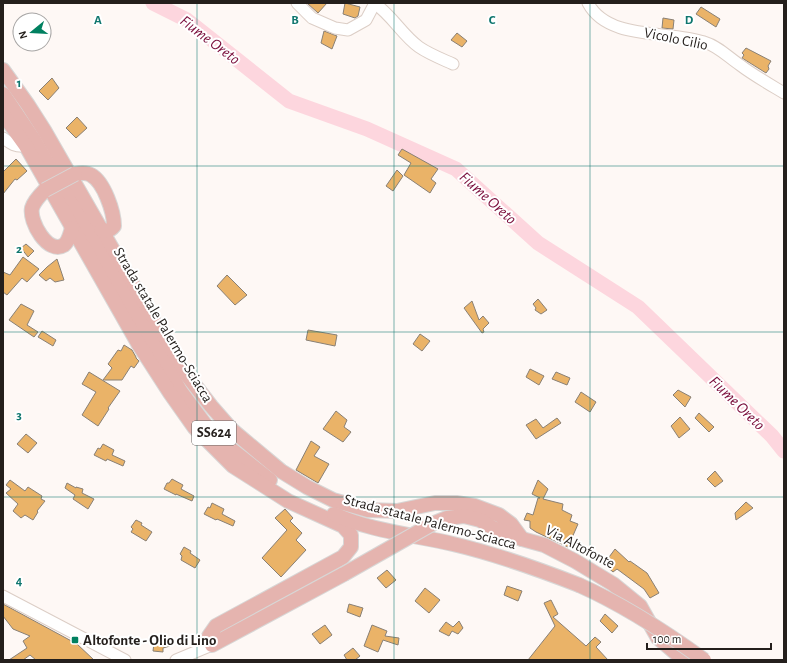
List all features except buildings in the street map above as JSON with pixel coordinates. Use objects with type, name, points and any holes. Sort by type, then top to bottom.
[{"type":"main road","points":[[3,70],[44,130],[179,365],[232,430],[281,471],[307,487],[333,500],[368,510],[397,511],[435,503],[456,503],[475,506],[499,514],[511,524],[522,539]]},
{"type":"main road","name":"Strada statale Palermo-Sciacca","points":[[3,94],[34,140],[180,392],[207,427],[265,477],[303,499],[343,518],[384,530],[454,544],[530,567],[579,585],[600,594],[635,613],[704,660]]},
{"type":"main road","points":[[3,114],[26,146],[140,345],[170,393],[194,427],[233,466],[288,501],[343,526],[351,534],[351,547],[343,557],[216,626],[209,636],[212,645]]},
{"type":"main road","points":[[72,228],[69,239],[63,245],[58,246],[50,244],[43,239],[35,226],[32,216],[32,207],[36,199],[45,190],[75,174],[84,173],[91,175],[98,181],[112,209],[114,226],[111,230],[101,230]]},
{"type":"main road","name":"Via Altofonte","points":[[212,645],[344,574],[432,524],[447,518],[464,516],[480,520],[493,528],[522,539],[544,545],[575,561],[613,584],[640,606],[658,638],[684,660]]},
{"type":"street","points":[[297,3],[312,18],[335,28],[348,30],[366,20],[375,3],[385,11],[420,48],[453,64]]},
{"type":"street","name":"Vicolo Cilio","points":[[588,3],[592,11],[617,27],[648,34],[676,36],[704,42],[718,48],[740,65],[784,93]]},
{"type":"street","points":[[3,138],[12,146],[26,146]]},
{"type":"street","points":[[3,596],[125,660]]},
{"type":"street","points":[[176,660],[212,645]]},
{"type":"waterway","name":"Fiume Oreto","points":[[153,3],[187,20],[289,101],[367,129],[456,169],[538,243],[638,307],[772,436],[784,451]]},
{"type":"place","name":"Altofonte - Olio di Lino","points":[[75,640]]}]
